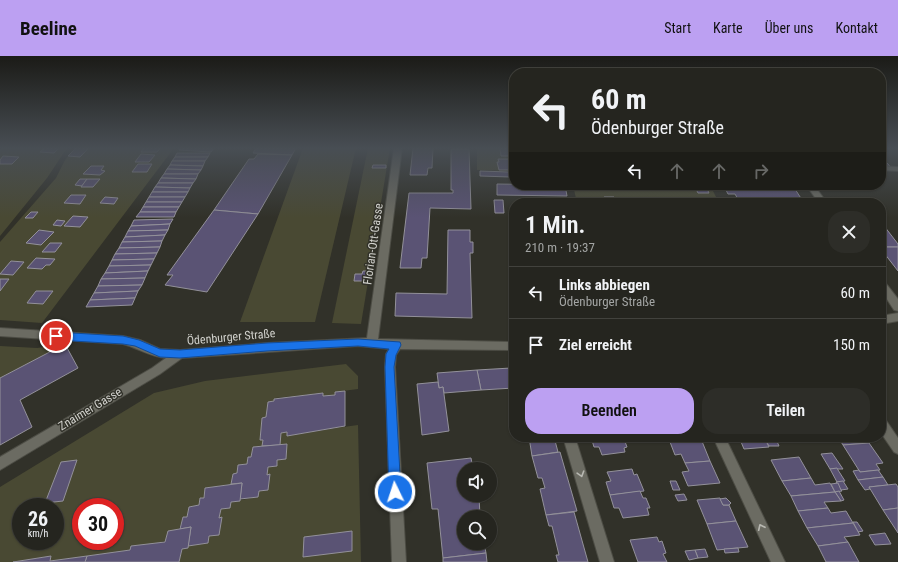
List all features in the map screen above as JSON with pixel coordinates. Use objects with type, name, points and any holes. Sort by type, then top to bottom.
[{"type":"street","name":"Florian-Ott-Gasse","points":[[372,343],[395,172]]},
{"type":"street","points":[[886,290],[898,307]]},
{"type":"street","points":[[886,319],[898,317]]},
{"type":"street","name":"Ödenburger Straße","points":[[0,332],[123,340],[136,343],[160,353],[180,354],[285,346],[372,343],[396,345],[509,346]]},
{"type":"street","points":[[396,345],[391,354],[390,367],[399,562]]},
{"type":"street","name":"Znaimer Gasse","points":[[0,464],[156,371],[180,354]]},
{"type":"street","points":[[886,430],[898,448]]},
{"type":"street","points":[[571,442],[607,562]]},
{"type":"street","points":[[721,442],[778,562]]},
{"type":"green space","points":[[0,172],[51,172],[47,178],[0,236]]},
{"type":"green space","points":[[59,172],[156,172],[42,323],[0,320],[0,242],[56,178]]},
{"type":"green space","points":[[294,172],[350,172],[315,322],[240,322]]},
{"type":"green space","points":[[363,172],[386,172],[361,324],[332,323]]},
{"type":"green space","points":[[574,190],[712,190],[716,198],[576,198]]},
{"type":"green space","points":[[65,344],[0,378],[0,346],[37,348]]},
{"type":"green space","points":[[346,364],[358,376],[358,389],[335,392],[335,395],[323,396],[323,393],[275,398],[274,401],[268,402],[266,417],[262,418],[260,440],[263,440],[262,446],[253,447],[251,457],[248,457],[247,464],[238,465],[237,473],[233,474],[231,484],[205,488],[204,498],[200,498],[199,505],[189,507],[187,517],[183,517],[176,533],[170,538],[156,543],[131,546],[130,550],[50,561],[51,556],[13,562],[0,562],[0,487],[154,393],[205,381]]},
{"type":"green space","points":[[358,425],[361,562],[179,562],[182,549],[188,548],[188,546],[208,543],[209,536],[221,517],[219,518],[221,509],[230,508],[231,502],[258,497],[259,491],[268,489],[270,475],[267,475],[268,467],[277,466],[277,460],[286,459],[287,444],[280,445],[281,433],[287,432],[287,436]]},
{"type":"building","points":[[85,172],[104,172],[100,175],[83,174]]},
{"type":"building","points":[[165,172],[200,172],[198,174],[164,174]]},
{"type":"building","points":[[240,172],[282,172],[258,214],[214,210]]},
{"type":"building","points":[[410,172],[427,172],[427,175],[410,175]]},
{"type":"building","points":[[451,172],[470,172],[471,209],[430,208],[427,258],[422,258],[421,268],[400,268],[409,193],[453,193],[453,190],[451,190]]},
{"type":"building","points":[[480,172],[509,172],[509,177],[480,176]]},
{"type":"building","points":[[164,174],[198,174],[196,179],[161,178]]},
{"type":"building","points":[[161,178],[196,179],[193,183],[158,183]]},
{"type":"building","points":[[80,179],[87,179],[82,186],[75,185]]},
{"type":"building","points":[[87,179],[100,179],[93,187],[81,187]]},
{"type":"building","points":[[158,183],[193,183],[190,188],[155,187]]},
{"type":"building","points":[[497,184],[509,184],[509,190],[566,190],[567,196],[497,195]]},
{"type":"building","points":[[155,187],[190,188],[188,192],[152,192]]},
{"type":"building","points":[[696,190],[708,190],[709,193],[698,193]]},
{"type":"building","points":[[726,190],[796,190],[801,198],[737,198],[735,194],[728,194]]},
{"type":"building","points":[[152,192],[188,192],[185,197],[149,197]]},
{"type":"building","points":[[71,195],[86,195],[80,204],[64,203]]},
{"type":"building","points":[[105,197],[118,198],[114,204],[100,203]]},
{"type":"building","points":[[149,197],[185,197],[182,202],[146,202]]},
{"type":"building","points":[[494,200],[503,200],[504,213],[495,213]]},
{"type":"building","points":[[146,202],[182,202],[179,207],[143,207]]},
{"type":"building","points":[[143,207],[179,207],[176,212],[140,212]]},
{"type":"building","points":[[214,210],[258,214],[207,292],[165,285],[173,275],[167,275]]},
{"type":"building","points":[[31,212],[38,212],[33,218],[25,218]]},
{"type":"building","points":[[140,212],[176,212],[174,217],[136,217]]},
{"type":"building","points":[[73,216],[88,217],[80,227],[64,226]]},
{"type":"building","points":[[173,219],[170,224],[131,226],[134,220]]},
{"type":"building","points":[[57,220],[65,221],[61,226],[53,225]]},
{"type":"building","points":[[170,224],[168,230],[128,231],[131,226]]},
{"type":"building","points":[[886,228],[898,244],[898,247],[886,247]]},
{"type":"building","points":[[39,230],[54,232],[41,245],[26,243]]},
{"type":"building","points":[[168,230],[165,235],[125,237],[128,231]]},
{"type":"building","points":[[448,230],[470,230],[470,242],[473,242],[473,253],[470,253],[472,318],[395,316],[396,293],[447,294]]},
{"type":"building","points":[[165,235],[162,241],[122,242],[125,237]]},
{"type":"building","points":[[162,241],[160,247],[119,248],[122,242]]},
{"type":"building","points":[[50,243],[62,243],[55,252],[42,252]]},
{"type":"building","points":[[160,247],[157,253],[115,254],[119,248]]},
{"type":"building","points":[[886,247],[898,247],[898,271],[886,255]]},
{"type":"building","points":[[157,253],[154,259],[112,260],[115,254]]},
{"type":"building","points":[[36,258],[55,259],[50,265],[46,265],[42,269],[27,268]]},
{"type":"building","points":[[154,259],[151,265],[109,266],[112,260]]},
{"type":"building","points":[[11,261],[24,262],[13,275],[0,274]]},
{"type":"building","points":[[151,265],[148,271],[105,273],[109,266]]},
{"type":"building","points":[[148,271],[145,278],[101,279],[105,273]]},
{"type":"building","points":[[363,271],[370,271],[368,281],[354,281],[355,274],[362,274]]},
{"type":"building","points":[[145,278],[142,285],[98,286],[101,279]]},
{"type":"building","points":[[0,279],[9,279],[0,291]]},
{"type":"building","points":[[142,285],[138,291],[94,293],[98,286]]},
{"type":"building","points":[[36,291],[53,291],[43,304],[27,303]]},
{"type":"building","points":[[138,291],[135,298],[90,300],[94,293]]},
{"type":"building","points":[[135,298],[132,305],[86,307],[90,300]]},
{"type":"building","points":[[65,344],[78,368],[20,400],[32,427],[0,445],[0,378]]},
{"type":"building","points":[[509,368],[509,388],[481,390],[477,370]]},
{"type":"building","points":[[477,370],[481,390],[444,393],[443,387],[439,388],[437,373]]},
{"type":"building","points":[[438,382],[439,388],[443,387],[449,431],[422,435],[417,384]]},
{"type":"building","points":[[345,391],[345,426],[287,436],[287,432],[281,433],[280,445],[262,446],[263,440],[260,440],[262,418],[266,417],[268,402],[274,401],[274,399],[323,393],[323,396],[335,395],[335,392]]},
{"type":"building","points":[[530,442],[555,442],[558,452],[532,456]]},
{"type":"building","points":[[592,442],[625,442],[627,447],[624,448],[625,452],[602,455],[599,447],[594,447]]},
{"type":"building","points":[[670,442],[702,442],[710,461],[685,463],[681,454],[675,455]]},
{"type":"building","points":[[741,442],[766,442],[769,447],[744,449]]},
{"type":"building","points":[[767,442],[777,442],[779,446],[769,446]]},
{"type":"building","points":[[841,442],[868,443],[843,445]]},
{"type":"building","points":[[869,443],[883,463],[876,464],[880,470],[860,472],[843,445]]},
{"type":"building","points":[[287,444],[286,459],[277,460],[277,466],[268,467],[267,475],[270,474],[268,490],[259,491],[258,497],[240,499],[242,483],[231,484],[233,474],[237,473],[238,465],[247,464],[248,457],[251,457],[253,447]]},
{"type":"building","points":[[560,452],[577,511],[546,515],[540,489],[545,488],[542,478],[538,478],[532,456]]},
{"type":"building","points":[[832,453],[843,469],[830,469],[821,454]]},
{"type":"building","points":[[799,457],[811,478],[782,481],[771,460]]},
{"type":"building","points":[[471,458],[472,462],[457,462],[457,502],[479,502],[480,510],[457,510],[457,550],[485,550],[486,553],[443,558],[438,509],[432,509],[427,463]]},
{"type":"building","points":[[77,460],[64,498],[47,498],[61,462]]},
{"type":"building","points":[[710,461],[720,483],[688,486],[682,472],[689,471],[685,463]]},
{"type":"building","points":[[837,468],[845,481],[837,482],[830,469]]},
{"type":"building","points":[[632,469],[634,475],[637,474],[644,491],[610,495],[606,482],[611,481],[607,472]]},
{"type":"building","points":[[859,470],[860,472],[878,470],[883,477],[858,480],[853,471]]},
{"type":"building","points":[[883,477],[888,485],[869,487],[870,489],[865,490],[858,480]]},
{"type":"building","points":[[811,478],[815,485],[830,483],[835,492],[791,496],[782,481]]},
{"type":"building","points":[[670,481],[676,481],[680,490],[673,490]]},
{"type":"building","points":[[843,481],[848,489],[841,490],[836,482]]},
{"type":"building","points":[[242,483],[240,501],[231,502],[230,508],[221,509],[219,518],[222,517],[219,535],[209,536],[208,543],[188,546],[191,527],[180,529],[183,517],[187,517],[189,507],[199,505],[200,498],[204,498],[205,488]]},
{"type":"building","points":[[838,483],[842,491],[835,492],[831,484]]},
{"type":"building","points":[[896,484],[898,487],[898,508],[883,510],[869,487]]},
{"type":"building","points":[[640,491],[643,498],[646,498],[650,508],[647,508],[649,515],[623,518],[619,508],[614,508],[610,495]]},
{"type":"building","points":[[839,491],[844,500],[841,501],[835,492]]},
{"type":"building","points":[[835,492],[841,501],[824,502],[828,508],[798,511],[791,496]]},
{"type":"building","points":[[684,494],[687,500],[678,501],[675,495]]},
{"type":"building","points":[[720,498],[723,505],[729,505],[736,521],[707,524],[697,500]]},
{"type":"building","points":[[726,498],[731,503],[729,505],[723,505],[720,499]]},
{"type":"building","points":[[828,508],[831,513],[846,511],[853,523],[807,528],[798,511]]},
{"type":"building","points":[[898,508],[898,533],[883,510]]},
{"type":"building","points":[[574,512],[588,562],[558,562],[556,555],[559,555],[552,526],[549,526],[546,515]]},
{"type":"building","points":[[736,521],[748,547],[717,550],[707,524]]},
{"type":"building","points":[[853,522],[857,522],[863,531],[858,532]]},
{"type":"building","points":[[853,523],[860,535],[844,537],[848,542],[818,546],[807,528]]},
{"type":"building","points":[[191,527],[188,548],[182,549],[179,562],[85,562],[87,556],[130,550],[131,546],[165,542],[168,531]]},
{"type":"building","points":[[352,531],[352,551],[303,557],[304,537]]},
{"type":"building","points":[[885,533],[891,544],[875,545],[869,535]]},
{"type":"building","points":[[657,537],[659,542],[662,541],[666,553],[663,554],[667,562],[638,562],[630,540]]},
{"type":"building","points":[[848,542],[859,562],[826,562],[818,546]]},
{"type":"building","points":[[738,548],[739,552],[725,553],[724,549]]},
{"type":"building","points":[[705,549],[708,557],[698,558],[695,550]]},
{"type":"building","points":[[695,550],[698,558],[689,560],[685,551]]},
{"type":"building","points":[[486,553],[487,562],[443,562],[443,558]]},
{"type":"building","points":[[51,556],[50,561],[87,556],[85,562],[13,562]]},
{"type":"route","points":[[56,336],[123,340],[167,354],[192,354],[267,347],[358,342],[396,345],[391,354],[390,367],[392,451],[395,492]]}]
